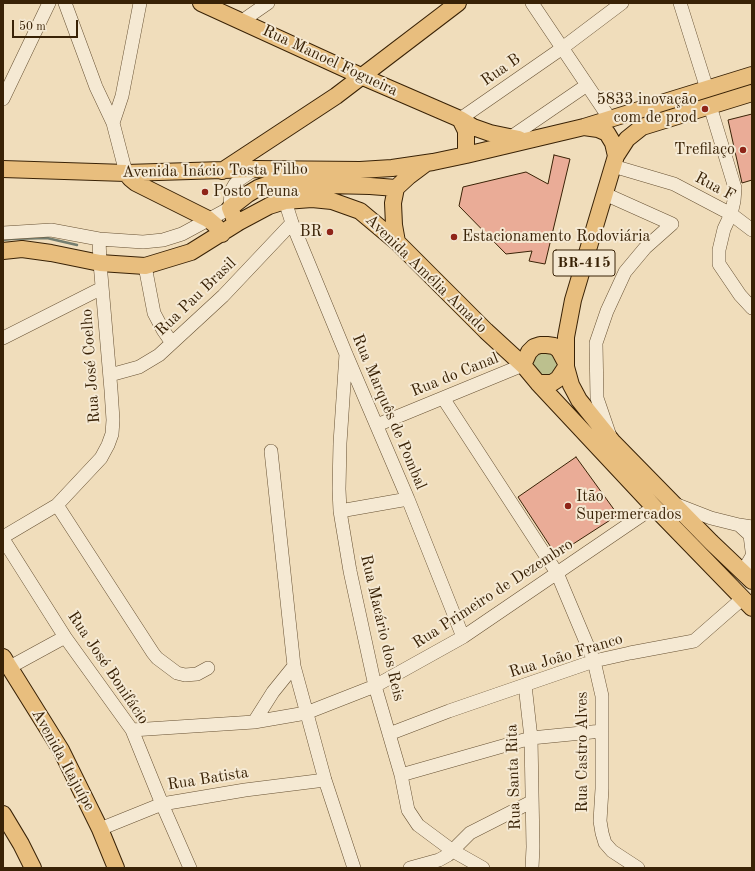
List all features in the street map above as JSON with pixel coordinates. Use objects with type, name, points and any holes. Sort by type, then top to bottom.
[{"type":"main road","name":"Rua Manoel Fogueira","points":[[202,3],[249,12],[333,63],[460,119],[474,127],[490,133],[518,139]]},
{"type":"main road","points":[[222,171],[363,77],[458,3]]},
{"type":"main road","points":[[333,63],[338,81],[336,96]]},
{"type":"main road","name":"Avenida Inácio Tosta Filho","points":[[3,168],[126,173],[255,169],[360,170],[427,163],[466,155],[518,139],[584,127],[752,76]]},
{"type":"main road","name":"BR-415","points":[[566,365],[566,337],[573,300],[615,161],[627,139],[642,127],[752,93]]},
{"type":"main road","points":[[460,119],[466,131],[466,155]]},
{"type":"main road","points":[[584,127],[607,133],[613,143],[615,161]]},
{"type":"main road","points":[[397,242],[394,225],[393,203],[396,188],[427,163]]},
{"type":"main road","points":[[126,173],[136,183],[208,219],[222,234]]},
{"type":"main road","points":[[239,222],[234,218],[230,208],[248,194],[269,184],[396,188]]},
{"type":"main road","name":"Avenida Amélia Amado","points":[[3,252],[22,249],[100,263],[146,266],[191,252],[239,222],[269,206],[285,201],[312,199],[332,201],[360,211],[397,242],[486,331],[523,365],[654,507],[747,604]]},
{"type":"main road","points":[[523,365],[529,352],[540,345],[547,344],[554,346],[559,350],[566,365],[571,385],[579,400],[612,441],[747,577]]},
{"type":"main road","points":[[538,383],[552,383],[558,380],[566,365]]},
{"type":"main road","name":"Avenida Itajuípe","points":[[7,662],[61,750],[100,829],[116,868]]},
{"type":"main road","points":[[3,814],[33,868]]},
{"type":"street","points":[[3,99],[49,3]]},
{"type":"street","points":[[65,3],[96,87],[113,123],[126,173]]},
{"type":"street","points":[[113,123],[122,96],[140,3]]},
{"type":"street","points":[[249,12],[268,3]]},
{"type":"street","points":[[532,3],[561,49],[610,119]]},
{"type":"street","name":"Rua B","points":[[460,119],[561,49],[622,3]]},
{"type":"street","points":[[680,3],[707,90]]},
{"type":"street","points":[[518,139],[587,85]]},
{"type":"street","points":[[710,106],[735,188],[731,214],[724,229],[718,257],[719,264],[740,295],[752,308]]},
{"type":"street","points":[[246,154],[244,163],[255,169]]},
{"type":"street","name":"Rua F","points":[[615,161],[674,184],[731,214],[752,230]]},
{"type":"street","points":[[3,233],[51,230],[99,239],[143,242],[163,240],[182,234],[230,208],[231,191],[235,184],[255,169]]},
{"type":"street","points":[[604,194],[672,224],[645,248],[625,272],[607,311],[596,344],[597,398],[612,441]]},
{"type":"street","name":"Rua Marquês de Pombal","points":[[285,201],[292,223],[408,499],[463,636]]},
{"type":"street","name":"Rua Pau Brasil","points":[[110,374],[139,367],[159,355],[223,296],[292,223]]},
{"type":"street","name":"Rua José Coelho","points":[[3,538],[57,505],[101,458],[112,434],[113,420],[110,374],[99,239]]},
{"type":"street","points":[[146,266],[154,313],[172,343]]},
{"type":"street","points":[[3,338],[102,288]]},
{"type":"street","name":"Rua Macário dos Reis","points":[[346,354],[340,443],[340,511],[350,571],[375,686],[400,775],[408,810],[418,826],[453,851],[483,868]]},
{"type":"street","name":"Rua do Canal","points":[[376,425],[523,365]]},
{"type":"street","name":"Rua Castro Alves","points":[[443,398],[557,573],[594,661],[602,696],[600,821],[602,833],[605,843],[612,851],[638,868]]},
{"type":"street","points":[[271,451],[294,666],[325,780],[354,868]]},
{"type":"street","points":[[340,511],[408,499]]},
{"type":"street","points":[[672,503],[711,518],[746,526],[750,534],[752,551]]},
{"type":"street","points":[[57,505],[157,658],[178,673],[185,675],[197,674],[208,668]]},
{"type":"street","name":"Rua Primeiro de Dezembro","points":[[132,730],[254,722],[306,713],[375,686],[463,636],[654,507]]},
{"type":"street","name":"Rua José Bonifácio","points":[[3,538],[65,636],[132,730],[190,868]]},
{"type":"street","points":[[747,577],[752,556]]},
{"type":"street","name":"Rua João Franco","points":[[389,734],[594,661],[694,641],[747,604]]},
{"type":"street","points":[[7,662],[65,636]]},
{"type":"street","points":[[254,722],[294,666]]},
{"type":"street","name":"Rua Santa Rita","points":[[525,685],[531,738],[532,868]]},
{"type":"street","points":[[400,775],[531,738],[602,731]]},
{"type":"street","name":"Rua Batista","points":[[100,829],[162,804],[245,790],[325,780]]},
{"type":"street","points":[[410,868],[439,860],[453,851],[470,833],[531,802]]},
{"type":"green space","points":[[542,349],[559,355],[557,373],[545,378],[533,369],[532,359]]},
{"type":"building","name":"Trefilaço","points":[[752,114],[752,180],[742,183],[728,120]]},
{"type":"building","points":[[554,155],[570,159],[545,264],[529,261],[532,251],[506,254],[459,206],[463,187],[526,172],[548,184]]},
{"type":"building","name":"Itão Supermercados","points":[[576,457],[618,515],[556,555],[518,497]]},
{"type":"waterway","points":[[3,240],[47,238],[77,245]]},
{"type":"place","name":"5833 inovação com de prod","points":[[705,109]]},
{"type":"place","name":"Trefilaço","points":[[743,150]]},
{"type":"place","name":"Posto Teuna","points":[[205,192]]},
{"type":"place","name":"BR","points":[[330,232]]},
{"type":"place","name":"Estacionamento Rodoviária","points":[[454,237]]},
{"type":"place","name":"Itão Supermercados","points":[[568,506]]}]
